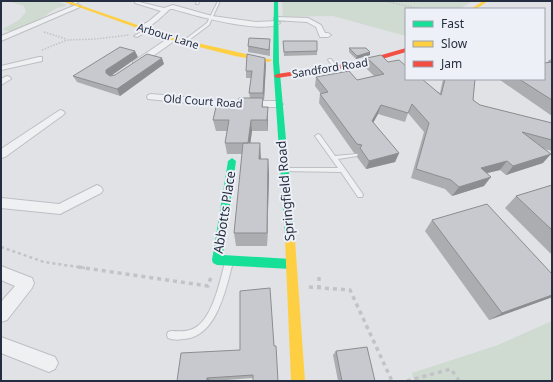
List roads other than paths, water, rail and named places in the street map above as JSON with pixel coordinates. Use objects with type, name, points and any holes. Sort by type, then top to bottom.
[{"type":"street","name":"Springfield Road","points":[[276,1],[278,104],[293,286],[298,381]]},
{"type":"street","points":[[475,8],[486,1]]},
{"type":"street","points":[[137,2],[165,10]]},
{"type":"street","points":[[1,39],[36,26],[73,3]]},
{"type":"street","name":"Arbour Lane","points":[[73,3],[141,31],[235,54],[276,62]]},
{"type":"street","points":[[141,31],[165,10],[176,7],[211,18],[256,24],[276,21],[308,20],[319,26],[322,36],[328,36]]},
{"type":"street","points":[[130,67],[173,39]]},
{"type":"street","name":"Sandford Road","points":[[277,76],[336,68],[372,61],[405,50]]},
{"type":"street","points":[[1,68],[39,60]]},
{"type":"street","name":"Old Court Road","points":[[151,98],[230,104],[278,104]]},
{"type":"street","points":[[1,154],[60,113]]},
{"type":"street","name":"Abbotts Place","points":[[232,161],[216,260],[291,264]]},
{"type":"street","points":[[1,192],[1,203],[60,209],[97,190]]},
{"type":"street","points":[[1,273],[26,283],[1,314]]},
{"type":"street","points":[[1,345],[49,363]]},
{"type":"lane","points":[[184,42],[208,24],[219,1]]},
{"type":"lane","points":[[330,60],[336,68]]},
{"type":"lane","points":[[318,136],[360,195]]},
{"type":"lane","points":[[333,158],[355,154]]},
{"type":"lane","points":[[283,170],[342,170]]},
{"type":"lane","points":[[171,335],[193,334],[206,324],[215,310],[230,261]]}]
